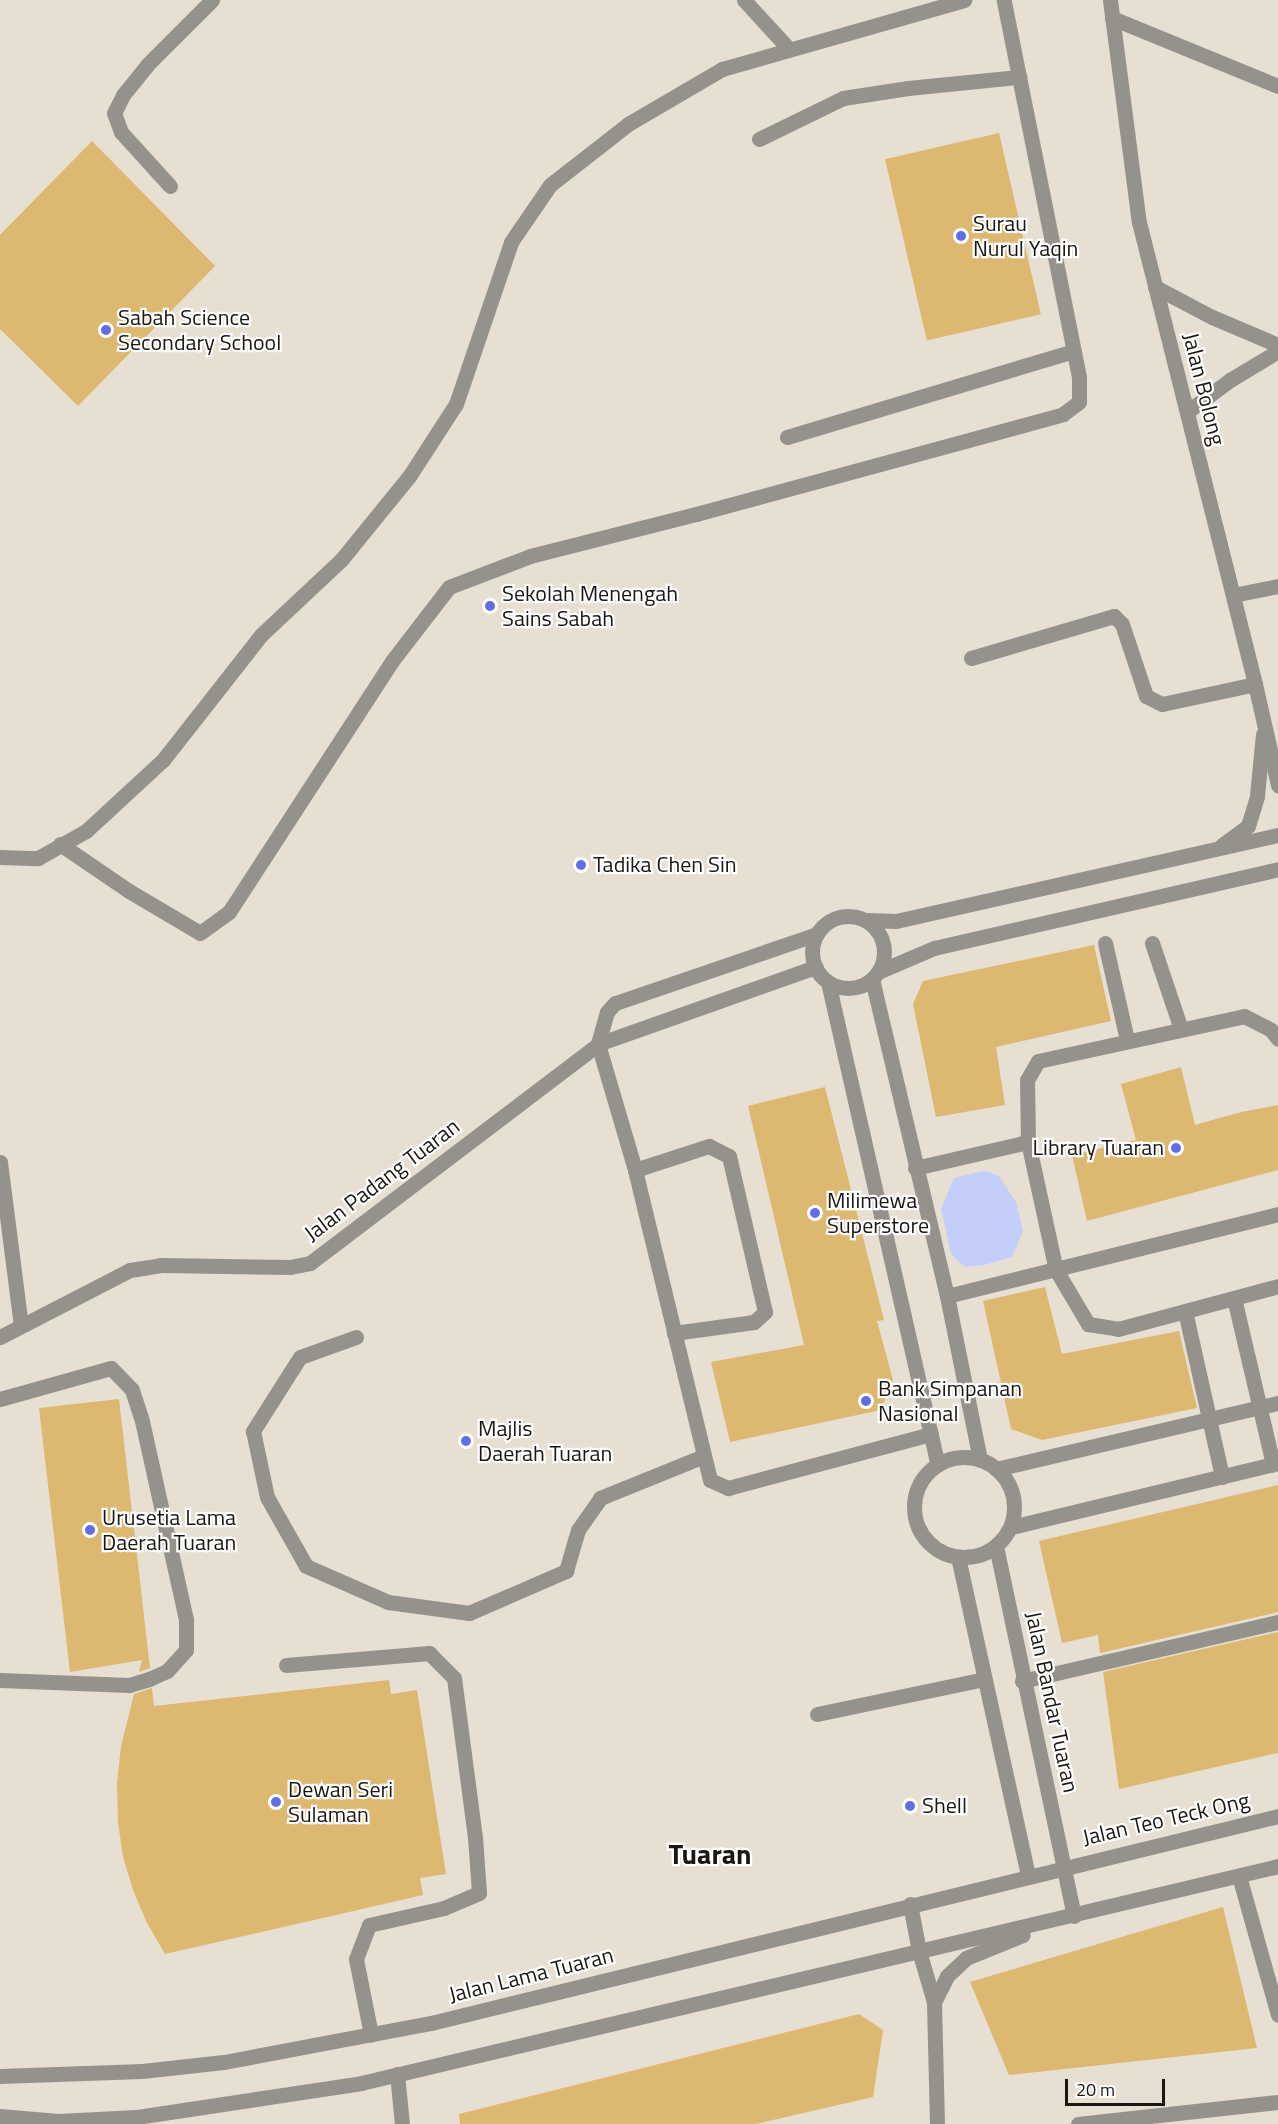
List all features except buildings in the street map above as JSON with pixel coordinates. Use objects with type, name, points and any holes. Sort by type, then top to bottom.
[{"type":"street","points":[[170,186],[121,132],[114,113],[123,95],[147,65],[212,0]]},
{"type":"street","points":[[744,0],[788,48]]},
{"type":"street","points":[[0,857],[38,858],[86,831],[163,760],[261,635],[341,560],[410,475],[456,404],[511,242],[549,185],[628,124],[722,69],[930,4],[964,0]]},
{"type":"street","points":[[60,844],[129,891],[200,933],[230,912],[392,661],[449,587],[530,556],[696,514],[1063,414],[1079,402],[1079,377],[1004,0]]},
{"type":"street","name":"Jalan Bolong","points":[[1110,0],[1139,222],[1256,684],[1278,785]]},
{"type":"street","points":[[1113,18],[1278,86]]},
{"type":"street","points":[[759,139],[843,98],[908,88],[1019,77]]},
{"type":"street","points":[[1155,287],[1212,317],[1278,345]]},
{"type":"street","points":[[787,437],[1074,351]]},
{"type":"street","points":[[1187,412],[1230,380],[1278,351]]},
{"type":"street","points":[[1233,595],[1278,586]]},
{"type":"street","points":[[971,658],[1114,616],[1122,624],[1146,696],[1162,704],[1256,684]]},
{"type":"street","points":[[1217,849],[1248,826],[1257,796],[1265,721]]},
{"type":"street","points":[[1272,749],[1278,764]]},
{"type":"street","points":[[866,920],[896,921],[1278,835]]},
{"type":"street","points":[[828,982],[839,987],[850,988],[934,948],[1278,869]]},
{"type":"street","points":[[931,1434],[728,1488],[710,1480],[635,1170],[598,1044],[607,1012],[615,1003],[817,934],[833,918],[855,916],[875,927],[883,942],[884,959],[876,975],[915,1168],[947,1296],[980,1460]]},
{"type":"street","points":[[817,934],[812,956],[816,967],[828,982],[938,1465]]},
{"type":"street","points":[[1105,943],[1127,1040]]},
{"type":"street","points":[[1152,943],[1181,1029]]},
{"type":"street","name":"Jalan Padang Tuaran","points":[[0,1336],[130,1270],[160,1265],[290,1267],[310,1263],[598,1044],[816,967]]},
{"type":"street","points":[[1278,1039],[1271,1030],[1244,1016],[1038,1061],[1027,1080],[1028,1142],[1056,1270],[1088,1323],[1118,1329],[1278,1286]]},
{"type":"street","points":[[915,1168],[1028,1142]]},
{"type":"street","points":[[635,1170],[709,1146],[729,1156],[765,1312],[754,1322],[674,1333]]},
{"type":"street","points":[[0,1162],[21,1326]]},
{"type":"street","points":[[947,1296],[1278,1214]]},
{"type":"street","points":[[1011,1527],[1276,1464],[1234,1298]]},
{"type":"street","points":[[1185,1311],[1211,1418],[1222,1477]]},
{"type":"street","points":[[356,1337],[300,1357],[253,1431],[267,1497],[306,1566],[388,1602],[469,1613],[566,1571],[578,1530],[600,1498],[704,1456]]},
{"type":"street","points":[[0,1399],[111,1368],[132,1390],[186,1620],[186,1650],[167,1671],[149,1679],[129,1685],[0,1680]]},
{"type":"street","points":[[996,1469],[1278,1403]]},
{"type":"street","points":[[966,1457],[980,1460],[996,1469],[1007,1481],[1013,1496],[1014,1512],[1011,1527],[996,1546],[971,1557],[958,1557],[937,1549],[925,1538],[917,1523],[914,1507],[917,1490],[925,1476],[938,1465],[966,1457]]},
{"type":"street","name":"Jalan Bandar Tuaran","points":[[996,1546],[1022,1680],[1065,1866],[1068,1918]]},
{"type":"street","points":[[958,1557],[1028,1875]]},
{"type":"street","points":[[1022,1680],[1278,1622]]},
{"type":"street","points":[[286,1665],[429,1653],[454,1678],[475,1837],[479,1893],[444,1908],[369,1925],[356,1959],[371,2035]]},
{"type":"street","points":[[817,1714],[984,1679]]},
{"type":"street","name":"Jalan Teo Teck Ong","points":[[1065,1866],[1278,1816]]},
{"type":"street","name":"Jalan Lama Tuaran","points":[[0,2076],[142,2071],[224,2062],[371,2035],[430,2023],[1065,1866]]},
{"type":"street","points":[[0,2116],[58,2121],[136,2121],[361,2083],[1068,1918],[1278,1866]]},
{"type":"street","points":[[1239,1876],[1278,2015]]},
{"type":"street","points":[[910,1904],[919,1952],[934,2002],[937,2124]]},
{"type":"street","points":[[934,2002],[947,1976],[966,1958],[1068,1918]]},
{"type":"street","points":[[397,2074],[402,2124]]},
{"type":"street","points":[[1078,2124],[1278,2102]]},
{"type":"shaded area","points":[[983,1171],[998,1175],[1016,1202],[1023,1231],[1012,1257],[984,1265],[965,1267],[951,1254],[941,1208],[954,1178]]},
{"type":"place","name":"Surau Nurul Yaqin","points":[[961,236]]},
{"type":"place","name":"Sabah Science Secondary School","points":[[106,330]]},
{"type":"place","name":"Sekolah Menengah Sains Sabah","points":[[490,606]]},
{"type":"place","name":"Tadika Chen Sin","points":[[581,865]]},
{"type":"place","name":"Library Tuaran","points":[[1176,1148]]},
{"type":"place","name":"Milimewa Superstore","points":[[815,1213]]},
{"type":"place","name":"Bank Simpanan Nasional","points":[[866,1401]]},
{"type":"place","name":"Majlis Daerah Tuaran","points":[[466,1441]]},
{"type":"place","name":"Urusetia Lama Daerah Tuaran","points":[[90,1530]]},
{"type":"place","name":"Dewan Seri Sulaman","points":[[276,1802]]},
{"type":"place","name":"Shell","points":[[910,1806]]},
{"type":"district","name":"Tuaran","points":[[710,1854]]}]
